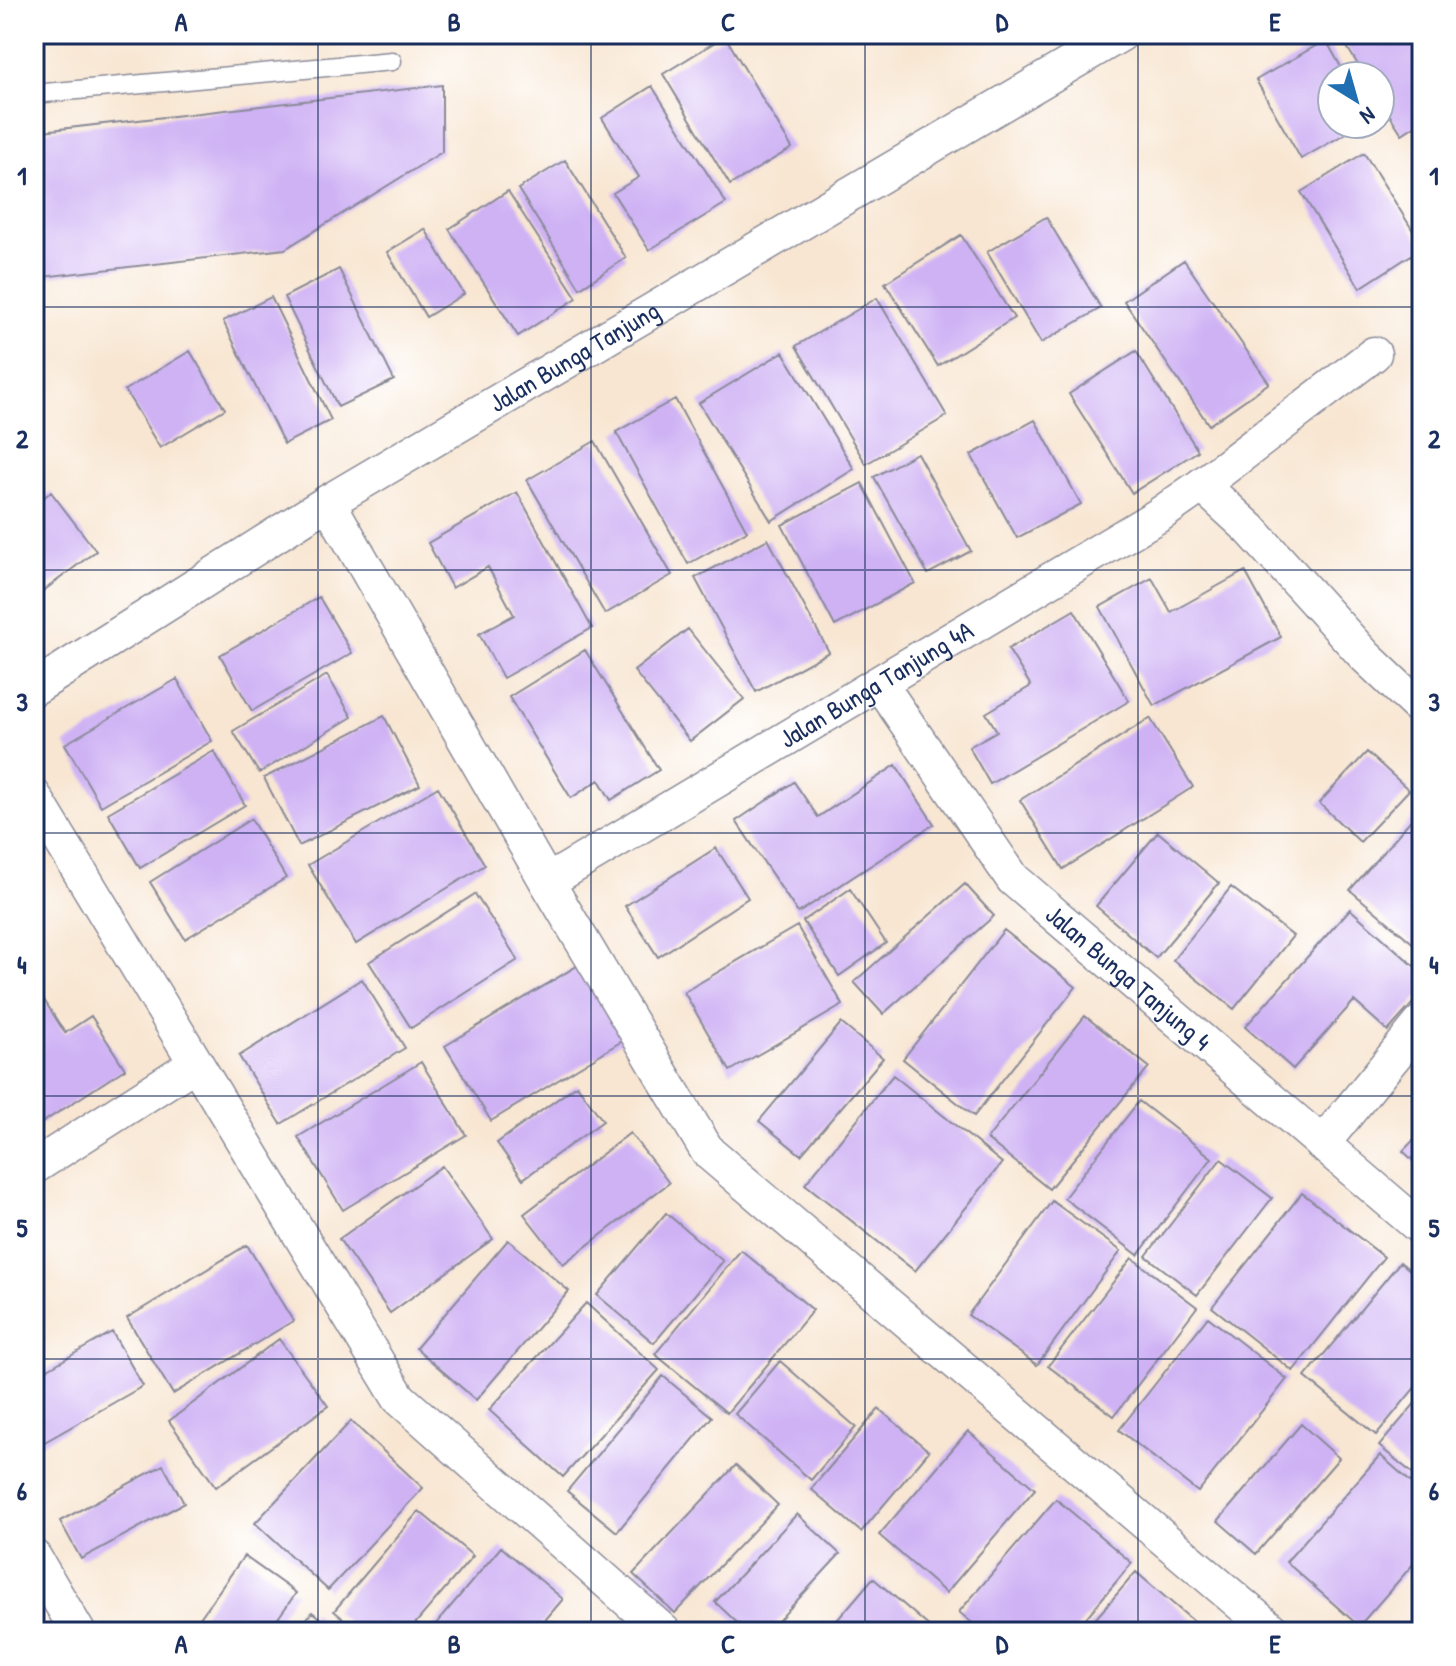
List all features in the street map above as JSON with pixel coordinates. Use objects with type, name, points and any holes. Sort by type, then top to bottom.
[{"type":"street","name":"Jalan Bunga Tanjung","points":[[34,688],[328,502],[1121,34]]},
{"type":"street","name":"Jalan Bunga Tanjung 4A","points":[[547,882],[1159,515],[1374,354]]},
{"type":"street","points":[[1202,485],[1250,529],[1365,656],[1422,710]]},
{"type":"street","points":[[328,502],[547,882],[708,1152],[1274,1632]]},
{"type":"street","name":"Jalan Bunga Tanjung 4","points":[[880,684],[1013,879],[1422,1229]]},
{"type":"street","points":[[34,796],[399,1398],[664,1632]]},
{"type":"street","points":[[1322,1144],[1422,1022]]},
{"type":"street","points":[[34,1167],[196,1063]]},
{"type":"street","points":[[34,1557],[78,1632]]},
{"type":"lane","points":[[34,94],[392,61]]},
{"type":"building","points":[[980,34],[999,34],[986,43]]},
{"type":"building","points":[[1339,34],[1418,34],[1422,40],[1422,121],[1402,134],[1396,125],[1396,60],[1355,60]]},
{"type":"building","points":[[725,36],[792,148],[730,185],[663,74]]},
{"type":"building","points":[[1326,40],[1337,60],[1316,60],[1316,140],[1334,140],[1301,159],[1256,80]]},
{"type":"building","points":[[442,85],[442,152],[285,249],[34,278],[34,132]]},
{"type":"building","points":[[652,86],[726,203],[649,250],[613,193],[639,177],[602,118]]},
{"type":"building","points":[[1364,153],[1422,248],[1360,288],[1301,192]]},
{"type":"building","points":[[565,160],[626,258],[580,288],[518,189]]},
{"type":"building","points":[[508,191],[577,298],[518,336],[449,229]]},
{"type":"building","points":[[1046,217],[1101,308],[1041,343],[987,252]]},
{"type":"building","points":[[425,229],[464,294],[426,317],[387,252]]},
{"type":"building","points":[[961,235],[1014,318],[938,366],[885,283]]},
{"type":"building","points":[[1184,260],[1269,383],[1209,425],[1124,301]]},
{"type":"building","points":[[339,269],[394,380],[338,407],[284,297]]},
{"type":"building","points":[[271,297],[331,420],[284,444],[223,321]]},
{"type":"building","points":[[877,298],[947,416],[866,464],[796,346]]},
{"type":"building","points":[[190,351],[225,409],[160,448],[125,390]]},
{"type":"building","points":[[1136,351],[1198,451],[1132,493],[1069,394]]},
{"type":"building","points":[[783,352],[854,469],[771,521],[699,403]]},
{"type":"building","points":[[675,399],[747,531],[688,564],[616,432]]},
{"type":"building","points":[[1035,420],[1081,504],[1017,538],[971,455]]},
{"type":"building","points":[[595,441],[672,575],[605,614],[527,480]]},
{"type":"building","points":[[917,453],[971,551],[928,574],[874,477]]},
{"type":"building","points":[[862,483],[915,583],[835,626],[782,525]]},
{"type":"building","points":[[51,492],[96,551],[34,598],[34,505]]},
{"type":"building","points":[[517,492],[592,628],[503,678],[479,634],[514,615],[488,567],[452,588],[428,543]]},
{"type":"building","points":[[768,539],[829,652],[756,692],[695,578]]},
{"type":"building","points":[[1245,571],[1281,637],[1154,706],[1100,607],[1152,578],[1171,612]]},
{"type":"building","points":[[319,597],[352,653],[252,711],[220,655]]},
{"type":"building","points":[[1074,610],[1129,701],[990,784],[969,747],[997,731],[986,713],[1031,686],[1008,649]]},
{"type":"building","points":[[688,629],[744,699],[690,741],[634,671]]},
{"type":"building","points":[[585,650],[659,770],[611,800],[599,780],[571,798],[509,697]]},
{"type":"building","points":[[327,675],[352,717],[259,773],[233,731]]},
{"type":"building","points":[[177,679],[212,741],[101,806],[65,744]]},
{"type":"building","points":[[384,716],[420,785],[299,846],[264,778]]},
{"type":"building","points":[[1150,718],[1193,787],[1063,869],[1020,800]]},
{"type":"building","points":[[214,751],[245,805],[140,868],[108,813]]},
{"type":"building","points":[[1367,752],[1409,790],[1360,842],[1319,803]]},
{"type":"building","points":[[896,765],[934,824],[798,913],[736,821],[794,782],[818,817]]},
{"type":"building","points":[[438,787],[485,865],[356,944],[308,865]]},
{"type":"building","points":[[1422,807],[1422,951],[1350,890]]},
{"type":"building","points":[[251,819],[286,878],[185,939],[150,882]]},
{"type":"building","points":[[1158,832],[1219,883],[1156,958],[1096,906]]},
{"type":"building","points":[[716,848],[748,898],[658,957],[625,906]]},
{"type":"building","points":[[965,884],[994,916],[883,1014],[854,982]]},
{"type":"building","points":[[1231,887],[1293,936],[1234,1009],[1173,960]]},
{"type":"building","points":[[850,889],[886,943],[839,976],[803,921]]},
{"type":"building","points":[[475,894],[518,960],[411,1028],[369,962]]},
{"type":"building","points":[[1350,909],[1422,973],[1422,993],[1388,1031],[1354,1001],[1293,1069],[1245,1027]]},
{"type":"building","points":[[797,926],[843,1005],[730,1071],[684,992]]},
{"type":"building","points":[[1004,930],[1076,987],[974,1116],[903,1059]]},
{"type":"building","points":[[582,963],[627,1038],[491,1121],[445,1046]]},
{"type":"building","points":[[362,979],[405,1048],[281,1124],[239,1056]]},
{"type":"building","points":[[34,984],[65,1033],[91,1016],[125,1069],[40,1124],[34,1114]]},
{"type":"building","points":[[1085,1016],[1149,1067],[1049,1189],[987,1139]]},
{"type":"building","points":[[841,1023],[883,1058],[801,1155],[759,1121]]},
{"type":"building","points":[[421,1062],[466,1135],[343,1210],[298,1137]]},
{"type":"building","points":[[893,1075],[1002,1163],[915,1271],[805,1184]]},
{"type":"building","points":[[577,1085],[603,1121],[523,1179],[497,1143]]},
{"type":"building","points":[[1139,1101],[1212,1158],[1138,1255],[1064,1198]]},
{"type":"building","points":[[1422,1131],[1422,1169],[1403,1151]]},
{"type":"building","points":[[630,1133],[669,1183],[563,1264],[524,1214]]},
{"type":"building","points":[[1221,1159],[1272,1198],[1197,1295],[1146,1256]]},
{"type":"building","points":[[442,1166],[493,1239],[390,1313],[339,1239]]},
{"type":"building","points":[[1302,1193],[1384,1257],[1293,1371],[1212,1307]]},
{"type":"building","points":[[1052,1201],[1121,1251],[1037,1365],[968,1315]]},
{"type":"building","points":[[666,1213],[723,1261],[654,1343],[597,1295]]},
{"type":"building","points":[[508,1240],[569,1291],[476,1400],[416,1348]]},
{"type":"building","points":[[247,1245],[293,1321],[173,1394],[127,1318]]},
{"type":"building","points":[[741,1250],[813,1310],[727,1413],[655,1354]]},
{"type":"building","points":[[1132,1258],[1197,1307],[1114,1416],[1048,1366]]},
{"type":"building","points":[[1400,1262],[1422,1280],[1422,1379],[1376,1435],[1305,1377]]},
{"type":"building","points":[[586,1303],[659,1370],[563,1477],[489,1410]]},
{"type":"building","points":[[1208,1317],[1287,1379],[1198,1492],[1119,1430]]},
{"type":"building","points":[[112,1332],[143,1386],[34,1448],[34,1377]]},
{"type":"building","points":[[279,1339],[328,1406],[216,1487],[169,1421]]},
{"type":"building","points":[[780,1361],[856,1427],[811,1480],[735,1414]]},
{"type":"building","points":[[663,1376],[712,1417],[617,1532],[567,1491]]},
{"type":"building","points":[[1422,1395],[1422,1481],[1379,1446]]},
{"type":"building","points":[[879,1409],[929,1451],[861,1532],[811,1489]]},
{"type":"building","points":[[351,1421],[423,1488],[328,1590],[255,1523]]},
{"type":"building","points":[[1301,1424],[1339,1458],[1256,1554],[1218,1521]]},
{"type":"building","points":[[968,1431],[1035,1489],[946,1593],[879,1535]]},
{"type":"building","points":[[1380,1455],[1422,1492],[1422,1554],[1359,1626],[1286,1562]]},
{"type":"building","points":[[163,1465],[184,1503],[81,1559],[60,1521]]},
{"type":"building","points":[[736,1465],[778,1505],[675,1613],[633,1574]]},
{"type":"building","points":[[1056,1499],[1132,1563],[1074,1632],[983,1632],[959,1612]]},
{"type":"building","points":[[419,1511],[473,1556],[408,1632],[359,1632],[334,1611]]},
{"type":"building","points":[[797,1514],[840,1554],[768,1632],[747,1632],[715,1602]]},
{"type":"building","points":[[501,1547],[563,1599],[535,1632],[429,1632]]},
{"type":"building","points":[[244,1556],[296,1593],[268,1632],[190,1632]]},
{"type":"building","points":[[1136,1572],[1206,1632],[1084,1632]]},
{"type":"building","points":[[873,1578],[932,1629],[930,1632],[827,1632]]},
{"type":"building","points":[[312,1612],[338,1632],[297,1632]]}]
